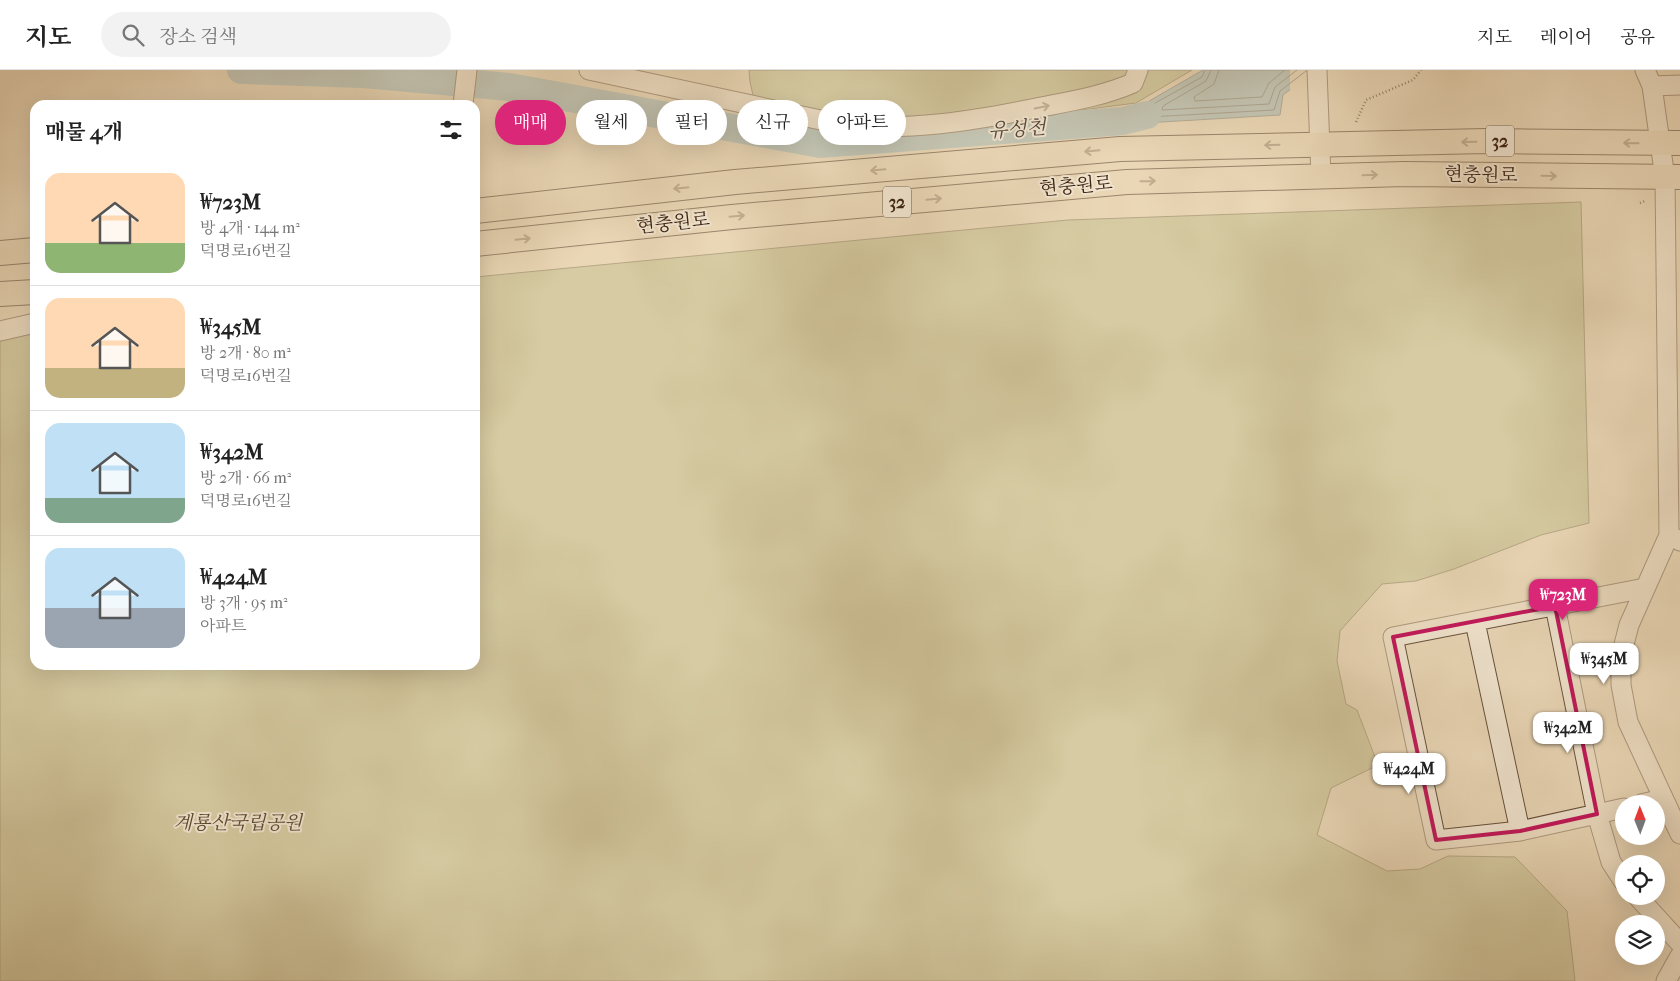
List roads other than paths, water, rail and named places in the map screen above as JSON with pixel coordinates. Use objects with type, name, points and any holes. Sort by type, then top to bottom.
[{"type":"main road","name":"현충원로","points":[[480,210],[735,182],[1120,149],[1486,141],[1671,143]]},
{"type":"main road","name":"현충원로","points":[[480,243],[732,217],[1127,182],[1404,174],[1673,178]]},
{"type":"main road","points":[[0,253],[30,250]]},
{"type":"main road","points":[[0,294],[30,292]]},
{"type":"street","points":[[464,100],[467,70]]},
{"type":"street","points":[[589,70],[839,124],[870,127],[923,126],[980,120],[1108,94],[1133,83],[1138,70]]},
{"type":"street","points":[[1317,70],[1321,176]]},
{"type":"street","points":[[1648,78],[1680,85]]},
{"type":"street","points":[[1648,78],[1671,143],[1673,178],[1674,538],[1645,588],[1629,625],[1621,656],[1621,685],[1628,722],[1661,795]]},
{"type":"street","points":[[0,331],[30,325]]},
{"type":"street","points":[[1615,810],[1520,831],[1436,840],[1393,637],[1645,588]]},
{"type":"street","points":[[1555,606],[1597,814],[1611,862],[1615,868]]},
{"type":"street","points":[[1475,622],[1520,831]]},
{"type":"street","points":[[1665,803],[1680,834]]},
{"type":"street","points":[[1645,905],[1680,943]]},
{"type":"street","points":[[1666,981],[1680,956]]},
{"type":"water","points":[[1203,70],[1316,70],[1283,95],[1280,115],[1111,125],[1112,113],[1137,108]]},
{"type":"waterway","name":"유성천","points":[[241,70],[363,74],[510,87],[820,144],[1123,121],[1147,115]]},
{"type":"park label","name":"계룡산국립공원","points":[[238,823]]}]
